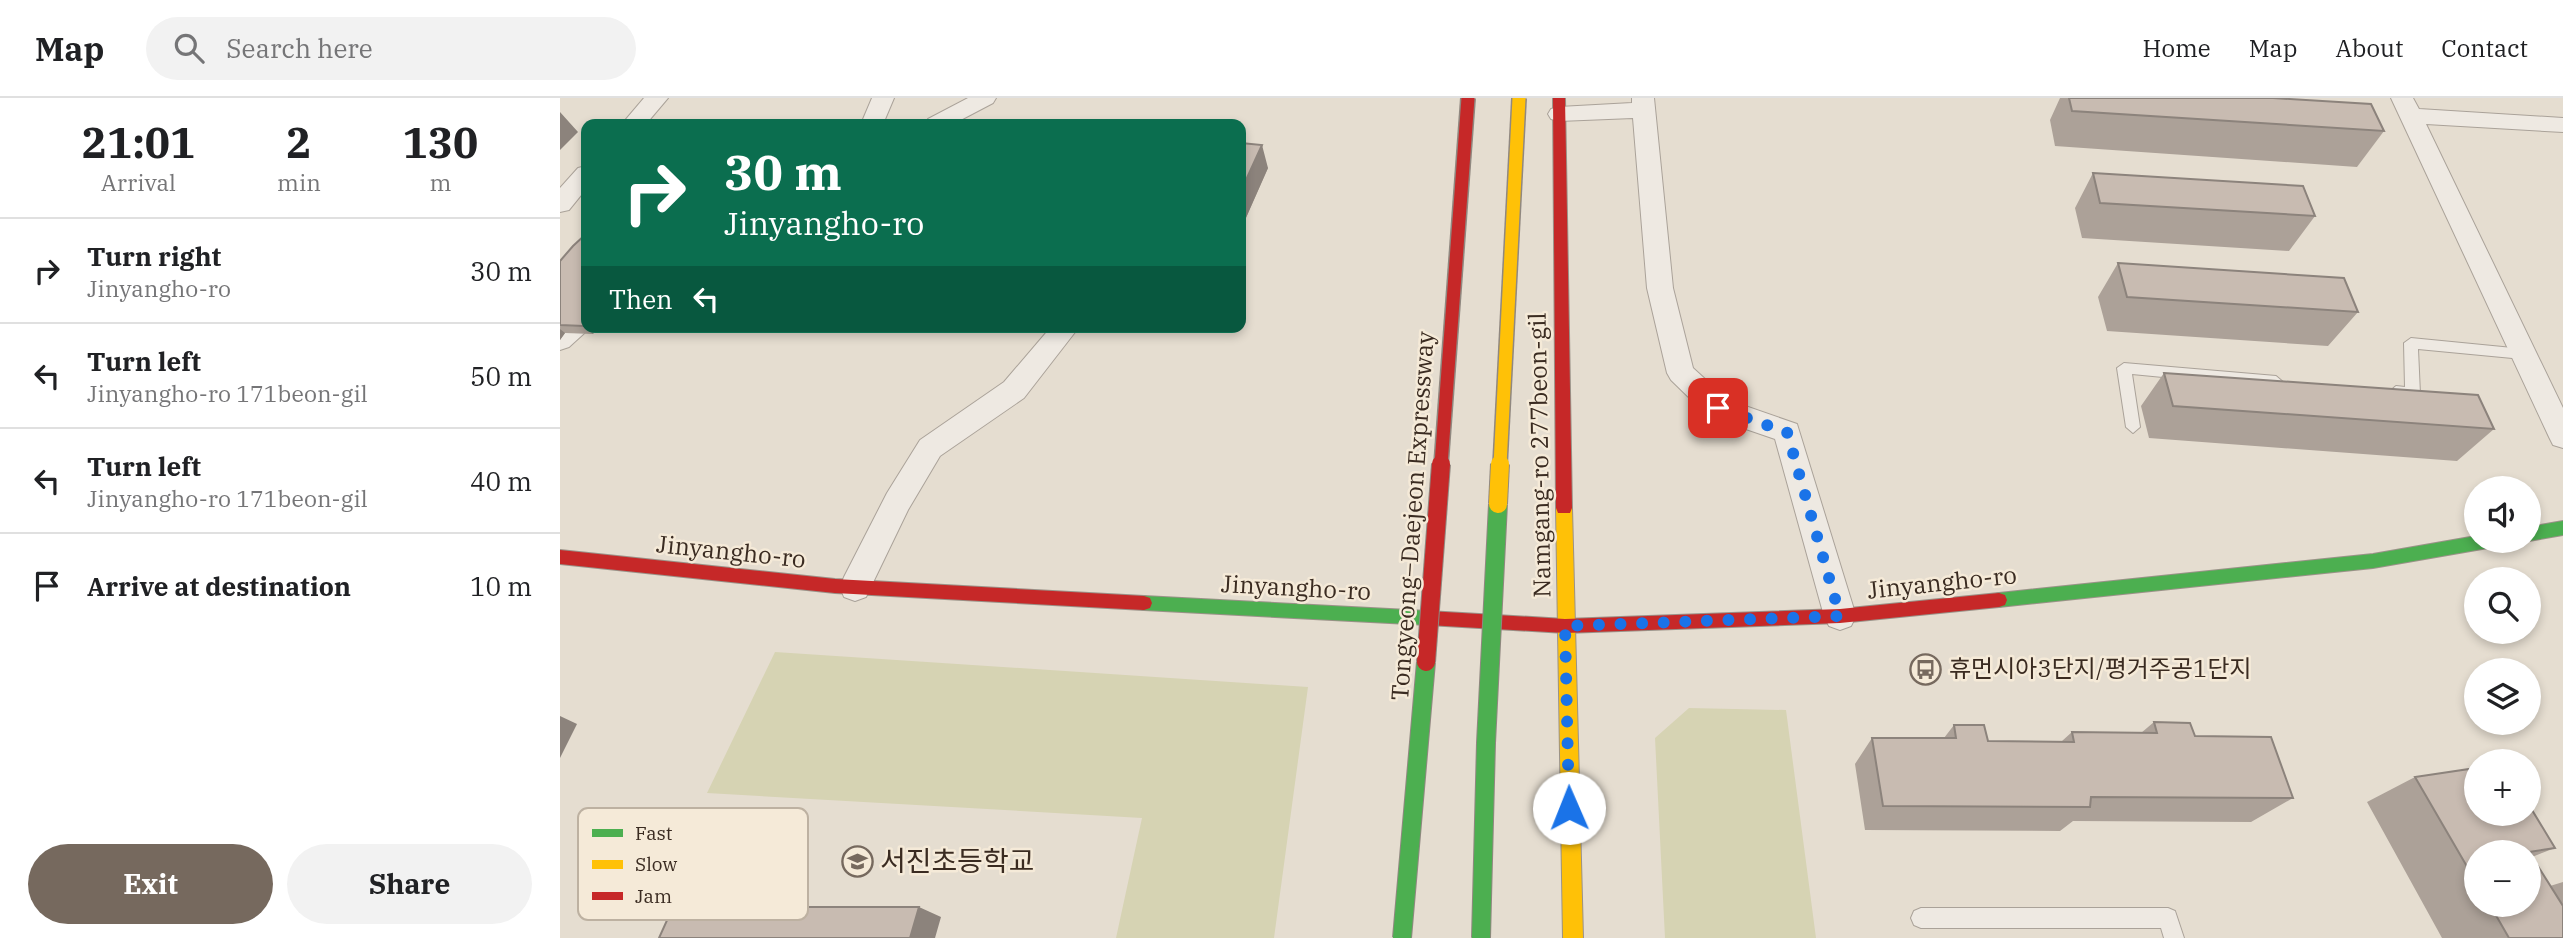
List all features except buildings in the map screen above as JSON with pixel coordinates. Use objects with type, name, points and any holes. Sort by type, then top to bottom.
[{"type":"main road","name":"Tongyeong–Daejeon Expressway","points":[[1402,938],[1419,749],[1468,98]]},
{"type":"main road","points":[[1481,938],[1486,743],[1519,98]]},
{"type":"main road","name":"Namgang-ro 277beon-gil","points":[[1559,106],[1565,626],[1573,938]]},
{"type":"main road","points":[[2541,532],[2563,528]]},
{"type":"main road","name":"Jinyangho-ro","points":[[560,556],[855,587],[1565,626],[1840,616],[2373,561],[2464,545]]},
{"type":"street","points":[[638,119],[657,98]]},
{"type":"street","points":[[874,119],[883,98]]},
{"type":"street","points":[[945,119],[985,98]]},
{"type":"street","points":[[1559,106],[1644,104],[1660,288],[1681,373],[1718,408],[1787,432],[1840,616]]},
{"type":"street","points":[[2407,107],[2563,125]]},
{"type":"street","points":[[2407,107],[2563,437]]},
{"type":"street","points":[[560,204],[581,180]]},
{"type":"street","points":[[560,340],[581,321]]},
{"type":"street","points":[[855,587],[897,502],[930,448],[1014,390],[1061,333]]},
{"type":"lane","points":[[2385,391],[2413,394],[2411,343],[2523,354]]},
{"type":"lane","points":[[2133,427],[2124,368],[2289,383]]},
{"type":"lane","points":[[1921,918],[2168,918],[2174,938]]},
{"type":"shaded area","points":[[775,652],[1308,687],[1274,938],[1116,938],[1142,818],[707,793]]},
{"type":"shaded area","points":[[1689,708],[1786,710],[1816,938],[1665,938],[1655,738]]},
{"type":"traffic: fast","points":[[1481,938],[1486,743],[1498,504]]},
{"type":"traffic: fast","points":[[2541,532],[2563,528]]},
{"type":"traffic: fast","points":[[1999,600],[2373,561],[2464,545]]},
{"type":"traffic: fast","points":[[1144,603],[1428,618]]},
{"type":"traffic: fast","points":[[1402,938],[1426,662]]},
{"type":"traffic: slow","points":[[1498,504],[1519,98]]},
{"type":"traffic: slow","points":[[1564,508],[1573,938]]},
{"type":"traffic: jam","points":[[1426,662],[1468,98]]},
{"type":"traffic: jam","points":[[1559,98],[1564,508]]},
{"type":"traffic: jam","points":[[560,557],[835,586],[1144,603]]},
{"type":"traffic: jam","points":[[1428,618],[1565,626],[1840,616],[1999,600]]},
{"type":"place","name":"휴먼시아3단지/평거주공1단지","points":[[1926,669]]},
{"type":"place","name":"서진초등학교","points":[[857,861]]},
{"type":"route","points":[[1569,808],[1565,626],[1840,616],[1787,432],[1718,408]]}]
